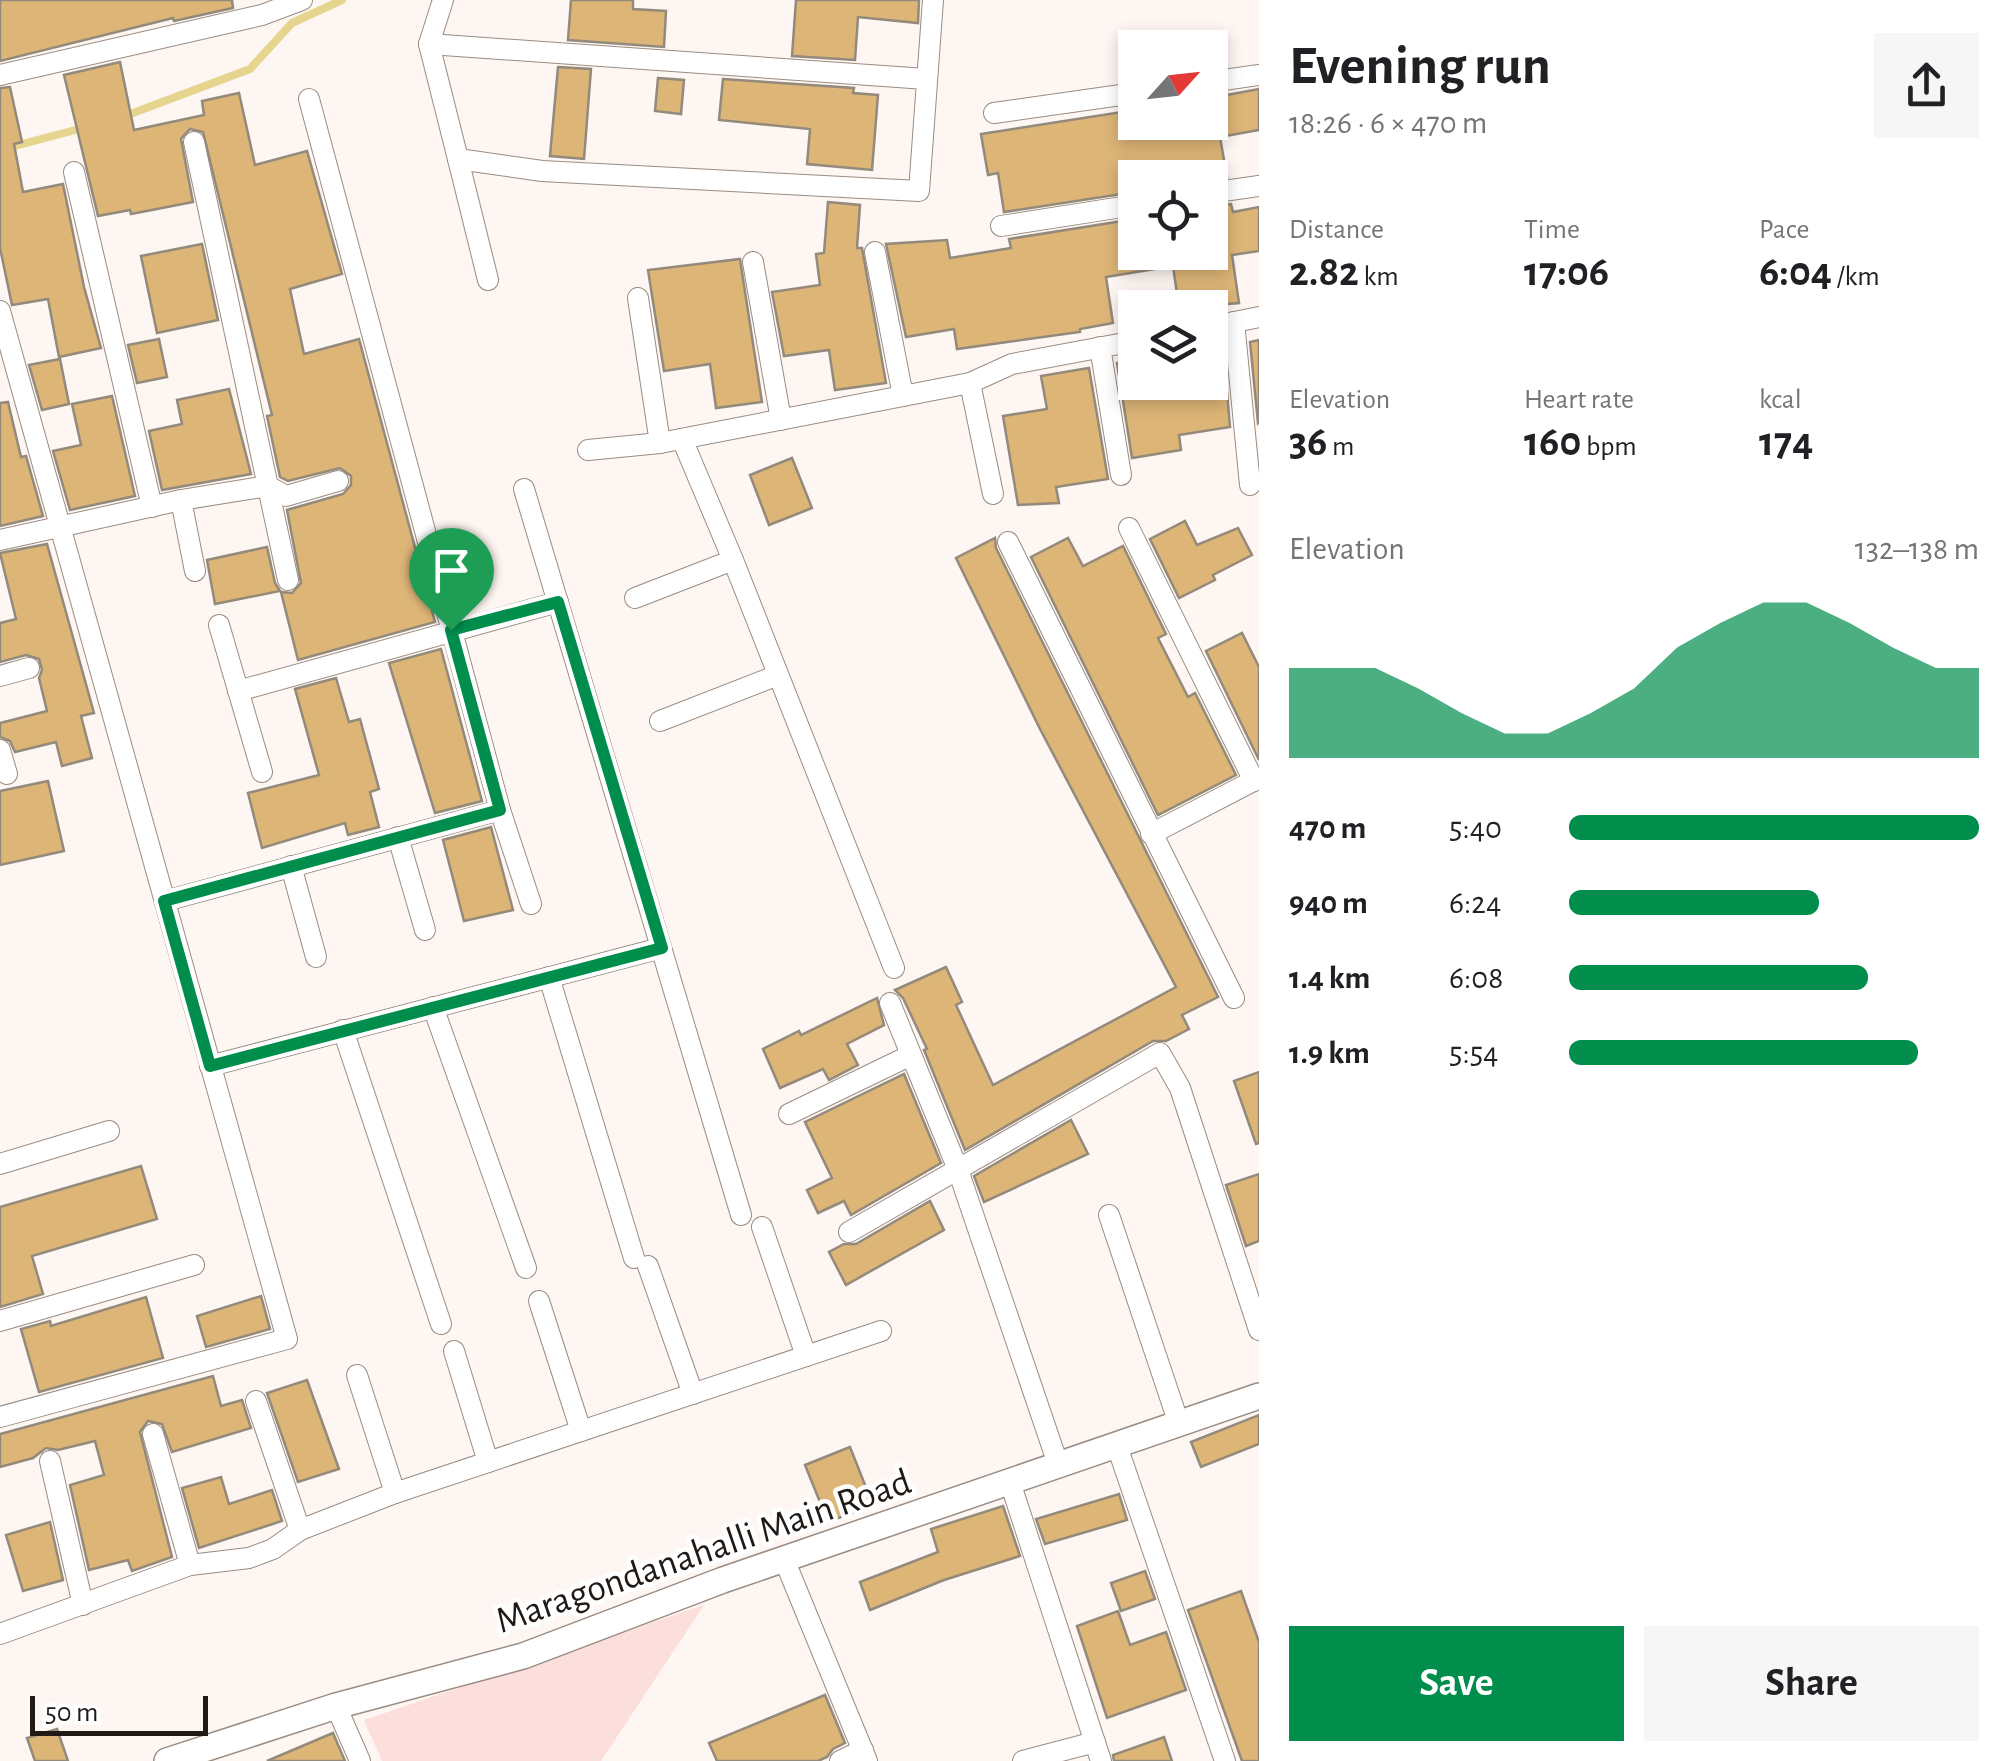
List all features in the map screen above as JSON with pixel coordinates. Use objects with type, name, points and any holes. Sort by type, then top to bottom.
[{"type":"street","points":[[0,75],[262,15],[302,0]]},
{"type":"street","points":[[443,0],[430,44],[488,280]]},
{"type":"street","points":[[458,159],[542,171],[918,191],[933,0]]},
{"type":"street","points":[[430,44],[926,79]]},
{"type":"street","points":[[1228,79],[1259,75]]},
{"type":"street","points":[[994,114],[1118,96]]},
{"type":"street","points":[[309,99],[500,810],[530,904]]},
{"type":"street","points":[[194,142],[288,580]]},
{"type":"street","points":[[74,172],[152,507]]},
{"type":"street","points":[[1228,190],[1259,186]]},
{"type":"street","points":[[1001,226],[1118,208]]},
{"type":"street","points":[[875,252],[903,396]]},
{"type":"street","points":[[753,262],[781,420]]},
{"type":"street","points":[[638,298],[660,443]]},
{"type":"street","points":[[0,311],[286,1339],[0,1418]]},
{"type":"street","points":[[1228,323],[1259,317]]},
{"type":"street","points":[[1234,322],[1253,470]]},
{"type":"street","points":[[588,450],[660,443],[970,383],[1012,364],[1118,344]]},
{"type":"street","points":[[1100,348],[1121,476]]},
{"type":"street","points":[[970,383],[993,494]]},
{"type":"street","points":[[682,439],[894,968]]},
{"type":"street","points":[[0,540],[181,500],[268,486],[286,496],[338,481]]},
{"type":"street","points":[[524,490],[741,1214]]},
{"type":"street","points":[[181,500],[195,570]]},
{"type":"street","points":[[1129,528],[1257,780],[1151,834]]},
{"type":"street","points":[[1008,542],[1234,998]]},
{"type":"street","points":[[634,598],[733,560]]},
{"type":"street","points":[[238,691],[558,602]]},
{"type":"street","points":[[219,625],[262,772]]},
{"type":"street","points":[[0,676],[29,668]]},
{"type":"street","points":[[660,720],[778,675]]},
{"type":"street","points":[[0,750],[7,774]]},
{"type":"street","points":[[164,901],[500,810]]},
{"type":"street","points":[[398,838],[424,930]]},
{"type":"street","points":[[291,866],[316,957]]},
{"type":"street","points":[[210,1066],[662,948]]},
{"type":"street","points":[[549,977],[641,1262],[692,1394]]},
{"type":"street","points":[[890,1003],[957,1167],[1059,1467]]},
{"type":"street","points":[[433,1006],[526,1268]]},
{"type":"street","points":[[343,1030],[441,1324]]},
{"type":"street","points":[[849,1232],[1160,1052],[1180,1088],[1259,1330]]},
{"type":"street","points":[[789,1114],[911,1055]]},
{"type":"street","points":[[0,1164],[109,1132]]},
{"type":"street","points":[[1109,1214],[1179,1424]]},
{"type":"street","points":[[762,1227],[806,1356]]},
{"type":"street","points":[[0,1322],[194,1265]]},
{"type":"street","points":[[539,1301],[581,1431]]},
{"type":"street","points":[[0,1634],[190,1565],[249,1558],[273,1550],[300,1530],[395,1493],[882,1331]]},
{"type":"street","points":[[454,1351],[488,1462]]},
{"type":"street","points":[[357,1374],[395,1493]]},
{"type":"street","name":"Maragondanahalli Main Road","points":[[167,1761],[336,1706],[523,1656],[784,1559],[1259,1396]]},
{"type":"street","points":[[256,1401],[300,1530]]},
{"type":"street","points":[[153,1434],[190,1565]]},
{"type":"street","points":[[1117,1446],[1225,1761]]},
{"type":"street","points":[[50,1461],[82,1605]]},
{"type":"street","points":[[1010,1482],[1098,1752],[1023,1761]]},
{"type":"street","points":[[784,1559],[865,1756],[840,1761]]},
{"type":"street","points":[[336,1706],[360,1761]]},
{"type":"shaded area","points":[[704,1605],[601,1761],[382,1761],[364,1720]]},
{"type":"building","points":[[0,0],[232,0],[233,8],[174,21],[173,18],[0,61]]},
{"type":"building","points":[[571,0],[633,0],[633,9],[666,11],[664,47],[568,40]]},
{"type":"building","points":[[796,0],[919,0],[918,23],[858,17],[855,60],[792,56]]},
{"type":"building","points":[[120,62],[134,130],[204,115],[202,101],[239,93],[255,165],[307,151],[342,274],[290,289],[304,354],[359,339],[435,622],[298,660],[281,592],[292,593],[301,583],[287,510],[343,494],[351,485],[351,476],[340,468],[288,481],[280,477],[267,416],[272,415],[203,132],[190,129],[181,139],[193,202],[98,216],[64,75]]},
{"type":"building","points":[[558,67],[591,69],[584,159],[550,156]]},
{"type":"building","points":[[658,78],[684,80],[681,114],[655,111]]},
{"type":"building","points":[[723,79],[854,88],[853,93],[878,95],[872,170],[807,164],[810,129],[719,120]]},
{"type":"building","points":[[10,87],[22,142],[14,144],[23,192],[63,184],[101,348],[59,357],[48,299],[12,305],[0,248],[0,88]]},
{"type":"building","points":[[1259,89],[1259,130],[1228,136],[1228,95]]},
{"type":"building","points":[[1118,113],[1118,140],[1221,140],[1224,160],[1118,160],[1118,195],[1004,212],[998,173],[988,175],[981,134]]},
{"type":"building","points":[[828,202],[860,205],[857,248],[862,248],[886,383],[835,390],[829,350],[784,356],[772,292],[820,285],[816,254],[824,253]]},
{"type":"building","points":[[1228,204],[1233,212],[1259,207],[1259,251],[1232,255],[1239,303],[1228,304],[1228,290],[1176,290],[1174,270],[1228,270]]},
{"type":"building","points":[[1118,222],[1118,270],[1149,270],[1106,277],[1113,323],[1080,332],[957,349],[954,329],[906,337],[886,244],[947,240],[950,258],[1011,248],[1009,239]]},
{"type":"building","points":[[202,244],[218,320],[157,333],[141,256]]},
{"type":"building","points":[[740,259],[762,402],[716,408],[710,364],[664,371],[648,270]]},
{"type":"building","points":[[159,339],[167,377],[137,383],[128,345]]},
{"type":"building","points":[[1259,340],[1259,422],[1258,423],[1250,342]]},
{"type":"building","points":[[60,359],[69,404],[42,410],[29,365]]},
{"type":"building","points":[[1089,368],[1108,479],[1056,487],[1059,503],[1018,505],[1003,416],[1047,409],[1041,376]]},
{"type":"building","points":[[229,389],[251,474],[162,490],[149,431],[182,424],[177,400]]},
{"type":"building","points":[[112,396],[135,496],[70,510],[53,451],[81,445],[72,404]]},
{"type":"building","points":[[1123,400],[1228,400],[1230,427],[1179,435],[1181,450],[1132,458]]},
{"type":"building","points":[[8,402],[21,457],[26,456],[43,516],[0,526],[0,403]]},
{"type":"building","points":[[792,458],[812,508],[769,525],[750,475]]},
{"type":"building","points":[[1185,521],[1197,545],[1238,528],[1252,555],[1179,598],[1150,539]]},
{"type":"building","points":[[995,538],[996,548],[1218,997],[1182,1015],[1189,1029],[1166,1041],[1153,1041],[965,1150],[924,1050],[927,1049],[903,998],[895,990],[946,967],[962,1002],[956,1005],[993,1085],[1176,987],[1040,729],[956,558]]},
{"type":"building","points":[[1068,538],[1083,566],[1123,546],[1166,634],[1158,638],[1188,697],[1195,693],[1236,775],[1158,815],[1031,557]]},
{"type":"building","points":[[47,544],[94,713],[81,716],[92,758],[62,766],[56,742],[15,752],[10,741],[0,737],[0,723],[47,711],[39,659],[26,655],[0,662],[0,623],[16,619],[0,553]]},
{"type":"building","points":[[267,547],[280,591],[215,604],[207,560]]},
{"type":"building","points":[[1242,633],[1259,667],[1259,760],[1206,651]]},
{"type":"building","points":[[441,649],[482,801],[435,813],[389,663]]},
{"type":"building","points":[[336,678],[349,722],[360,719],[379,789],[370,792],[379,827],[348,835],[345,823],[262,848],[248,793],[319,775],[295,689]]},
{"type":"building","points":[[48,781],[64,851],[0,865],[0,791]]},
{"type":"building","points":[[491,827],[513,910],[464,921],[443,840]]},
{"type":"building","points":[[877,998],[884,1025],[847,1044],[858,1065],[829,1080],[823,1069],[780,1088],[763,1049]]},
{"type":"building","points":[[1259,1072],[1259,1143],[1256,1144],[1234,1081]]},
{"type":"building","points":[[904,1074],[941,1163],[851,1215],[844,1201],[818,1213],[807,1190],[832,1178],[805,1122]]},
{"type":"building","points":[[1071,1120],[1088,1154],[984,1202],[974,1176]]},
{"type":"building","points":[[141,1166],[157,1219],[32,1256],[43,1294],[0,1307],[0,1207]]},
{"type":"building","points":[[1259,1174],[1259,1241],[1246,1246],[1226,1185]]},
{"type":"building","points":[[930,1201],[944,1230],[846,1285],[829,1252],[844,1244],[856,1244]]},
{"type":"building","points":[[261,1296],[270,1329],[206,1347],[197,1316]]},
{"type":"building","points":[[146,1297],[163,1358],[39,1392],[21,1329],[50,1321],[51,1326]]},
{"type":"building","points":[[213,1376],[221,1406],[242,1400],[251,1428],[172,1452],[162,1424],[148,1421],[140,1432],[172,1557],[132,1571],[128,1560],[89,1570],[70,1485],[104,1475],[95,1441],[58,1450],[46,1448],[33,1458],[0,1467],[0,1434]]},
{"type":"building","points":[[307,1380],[339,1469],[298,1482],[267,1393]]},
{"type":"building","points":[[1259,1415],[1259,1444],[1201,1467],[1191,1442]]},
{"type":"building","points":[[850,1447],[873,1505],[828,1522],[805,1465]]},
{"type":"building","points":[[221,1477],[229,1504],[272,1490],[282,1521],[199,1548],[182,1488]]},
{"type":"building","points":[[1119,1494],[1127,1520],[1045,1544],[1036,1519]]},
{"type":"building","points":[[1003,1506],[1020,1556],[944,1580],[870,1610],[860,1582],[938,1552],[931,1529]]},
{"type":"building","points":[[50,1522],[63,1580],[23,1591],[6,1535]]},
{"type":"building","points":[[1145,1571],[1155,1599],[1121,1611],[1111,1583]]},
{"type":"building","points":[[1241,1591],[1259,1642],[1259,1761],[1242,1761],[1188,1610]]},
{"type":"building","points":[[1118,1611],[1130,1645],[1166,1632],[1186,1690],[1107,1718],[1077,1626]]},
{"type":"building","points":[[825,1695],[845,1743],[827,1757],[818,1761],[717,1761],[709,1743]]},
{"type":"building","points":[[57,1729],[68,1761],[35,1761],[27,1738]]},
{"type":"building","points":[[333,1733],[345,1761],[267,1761]]},
{"type":"building","points":[[1164,1737],[1172,1761],[1114,1761],[1113,1755]]},
{"type":"waterway","points":[[125,116],[250,69],[292,23],[342,0]]},
{"type":"waterway","points":[[0,150],[83,128]]},
{"type":"route","points":[[558,602],[662,948],[210,1066],[164,901],[500,810],[451,630],[558,602]]}]
